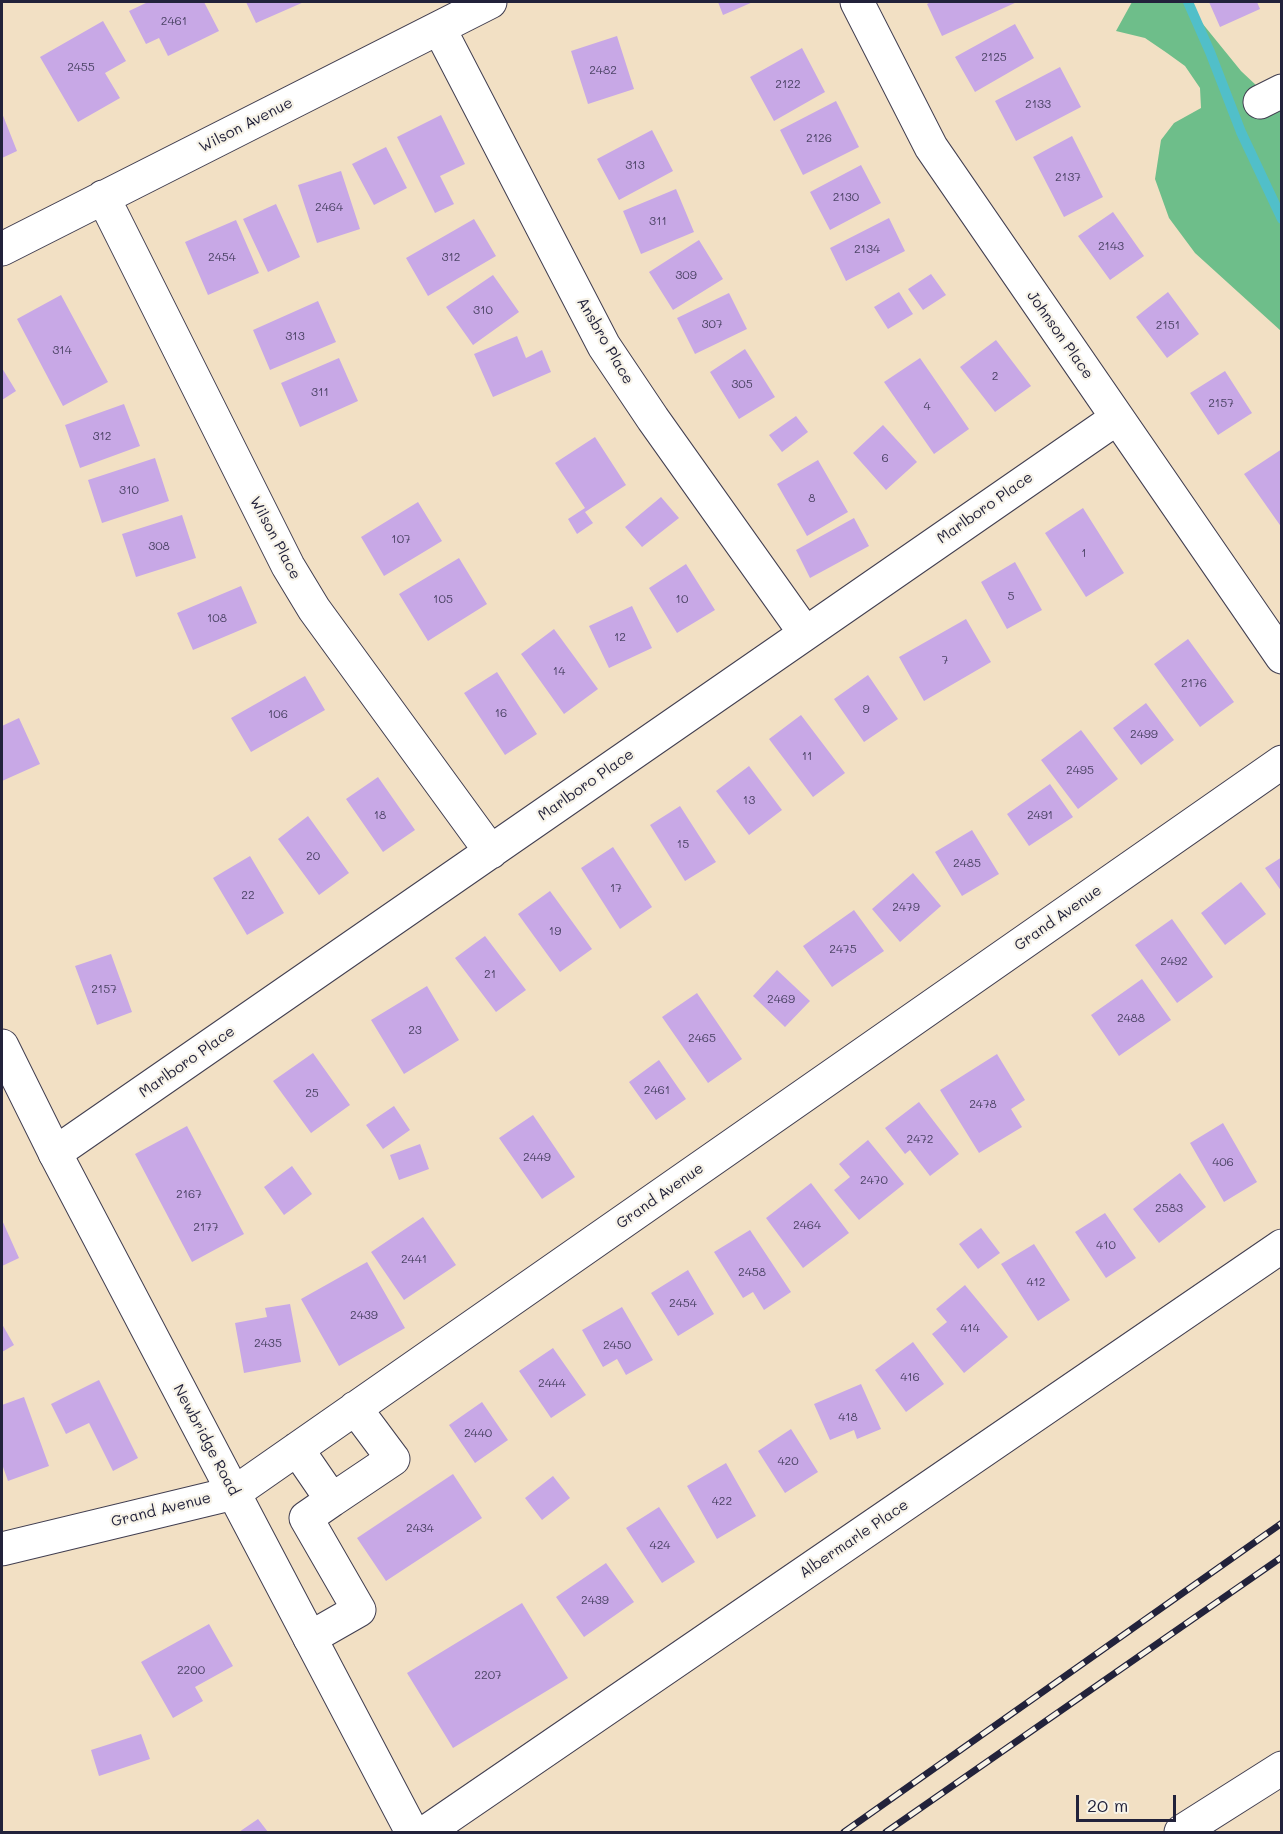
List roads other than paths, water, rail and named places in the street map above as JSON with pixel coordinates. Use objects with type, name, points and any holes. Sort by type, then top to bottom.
[{"type":"main road","name":"Wilson Avenue","points":[[2,249],[490,2]]},
{"type":"main road","name":"Johnson Place","points":[[857,2],[931,147],[1281,657]]},
{"type":"main road","name":"Ansbro Place","points":[[439,28],[604,346],[805,633]]},
{"type":"main road","name":"Wilson Place","points":[[103,197],[288,566],[314,609],[491,852]]},
{"type":"main road","name":"Marlboro Place","points":[[55,1153],[1117,418]]},
{"type":"main road","name":"Grand Avenue","points":[[2,1549],[234,1493],[1281,762]]},
{"type":"main road","name":"Newbridge Road","points":[[2,1046],[10,1084],[55,1153],[412,1833]]},
{"type":"main road","name":"Albermarle Place","points":[[426,1833],[1281,1246]]},
{"type":"main road","points":[[310,1638],[359,1610],[306,1518],[393,1459],[355,1408]]},
{"type":"main road","points":[[297,1449],[332,1500]]},
{"type":"main road","points":[[1181,1833],[1281,1768]]},
{"type":"waterway","points":[[1188,2],[1241,132],[1282,219]]},
{"type":"railway","points":[[844,1832],[1282,1523]]},
{"type":"railway","points":[[886,1832],[1282,1557]]}]
